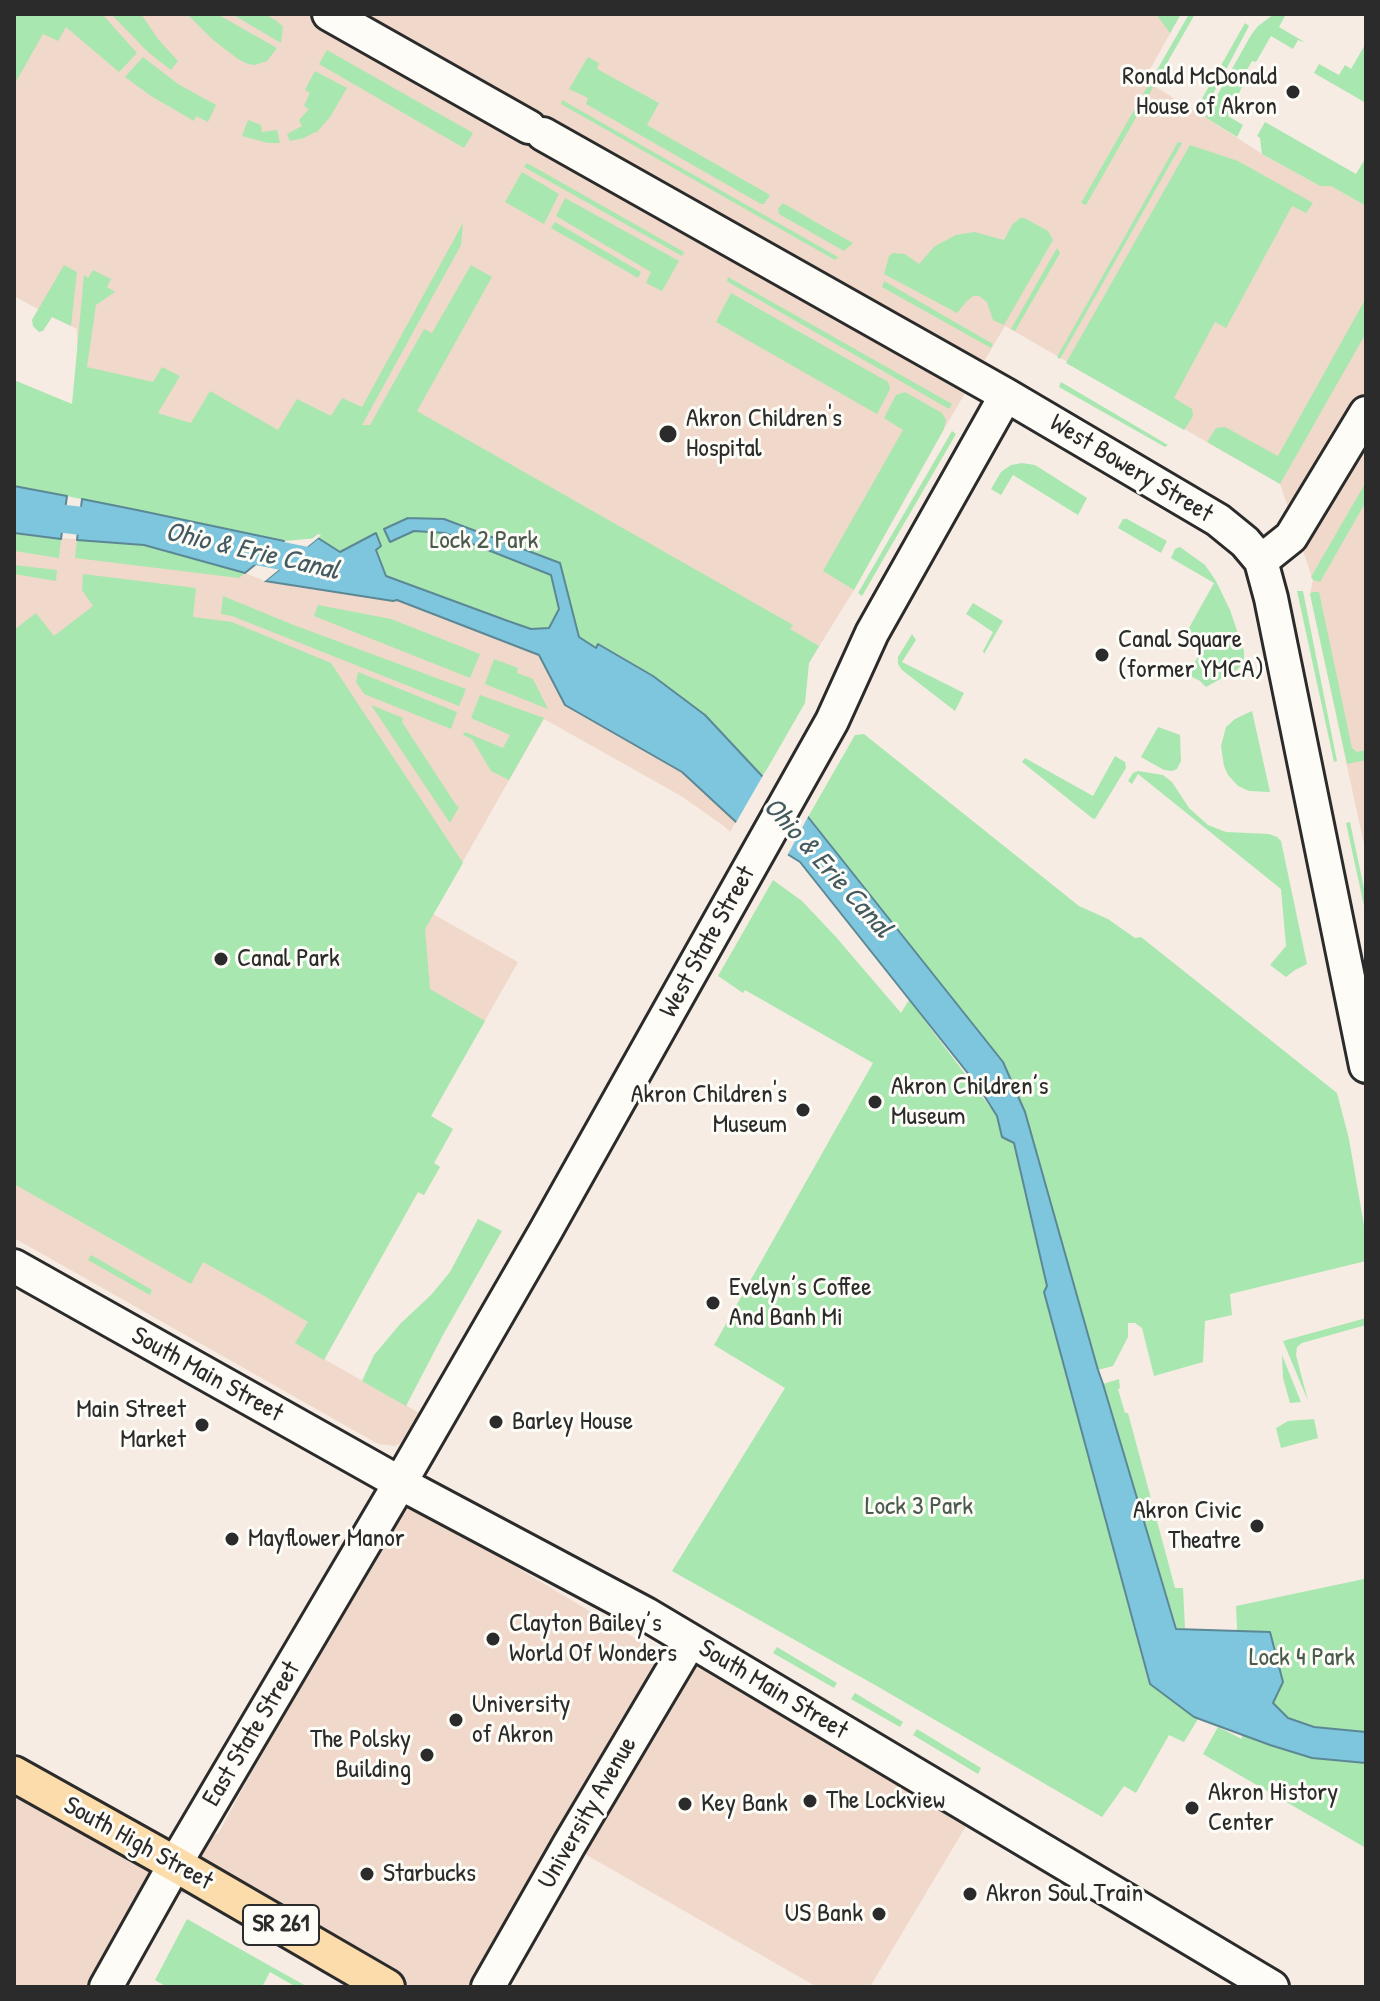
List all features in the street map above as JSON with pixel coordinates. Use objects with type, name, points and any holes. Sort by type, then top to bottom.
[{"type":"main road","name":"South High Street","points":[[14,1774],[387,1987]]},
{"type":"street","name":"West Bowery Street","points":[[329,14],[1006,395],[1218,520],[1245,542],[1261,561],[1271,598],[1366,1066]]},
{"type":"street","name":"West State Street","points":[[400,1483],[832,721],[872,633],[1006,395]]},
{"type":"street","points":[[1261,561],[1291,537],[1366,413]]},
{"type":"street","name":"South Main Street","points":[[14,1266],[400,1483],[646,1614],[1272,1987]]},
{"type":"street","name":"East State Street","points":[[106,1987],[400,1483]]},
{"type":"street","name":"University Avenue","points":[[488,1987],[690,1641]]},
{"type":"shaded area","name":"Akron Children's Hospital","points":[[14,14],[1181,14],[1144,80],[1262,154],[1320,186],[1331,186],[1366,206],[1366,854],[1310,594],[1313,580],[1280,484],[1005,326],[809,663],[370,426],[356,424],[264,447],[109,397],[77,365],[77,329],[14,296]]},
{"type":"shaded area","name":"Canal Park","points":[[14,534],[144,545],[265,581],[397,600],[539,655],[741,813],[730,832],[681,796],[544,719],[433,914],[518,962],[431,1116],[453,1129],[434,1163],[440,1167],[424,1195],[418,1192],[324,1359],[423,1415],[406,1441],[395,1446],[378,1444],[14,1238]]},
{"type":"shaded area","name":"University of Akron","points":[[401,1498],[668,1658],[472,1987],[412,1987],[233,1880],[142,1905],[95,1987],[14,1987],[14,1783],[131,1849],[218,1834]]},
{"type":"shaded area","points":[[690,1641],[975,1811],[870,1987],[817,1987],[569,1845]]},
{"type":"green space","points":[[14,14],[102,14],[137,53],[119,72],[66,27],[58,41],[43,34],[14,85]]},
{"type":"green space","points":[[111,14],[141,14],[178,61],[171,70],[148,52]]},
{"type":"green space","points":[[187,14],[217,14],[277,48],[267,61],[248,64],[212,39]]},
{"type":"green space","points":[[232,14],[265,14],[277,21],[283,27],[281,43]]},
{"type":"green space","points":[[1156,14],[1181,14],[1170,33]]},
{"type":"green space","points":[[1189,14],[1195,14],[1086,205],[1081,203]]},
{"type":"green space","points":[[1274,14],[1286,14],[1279,27],[1306,43],[1298,40],[1293,49],[1271,36],[1256,62],[1252,61],[1239,84],[1242,87],[1228,116],[1243,125],[1237,137],[1205,117],[1251,35]]},
{"type":"green space","points":[[1245,23],[1249,26],[1202,115],[1195,111]]},
{"type":"green space","points":[[1366,43],[1366,103],[1314,73],[1319,64],[1339,75],[1345,65],[1351,69]]},
{"type":"green space","points":[[327,50],[473,133],[464,148],[319,64]]},
{"type":"green space","points":[[143,57],[178,84],[216,105],[208,122],[196,116],[194,121],[125,77]]},
{"type":"green space","points":[[588,57],[599,63],[597,69],[659,103],[647,125],[770,195],[764,204],[586,104],[588,98],[569,89]]},
{"type":"green space","points":[[315,71],[347,88],[330,117],[316,133],[290,141],[287,134],[302,126],[299,120],[309,109],[304,106],[310,93],[305,90]]},
{"type":"green space","points":[[562,100],[838,257],[835,260],[561,104]]},
{"type":"green space","points":[[248,120],[261,125],[262,132],[277,130],[280,143],[242,136]]},
{"type":"green space","points":[[1265,122],[1356,174],[1366,157],[1366,206],[1331,186],[1320,186],[1262,154],[1257,136]]},
{"type":"green space","points":[[1178,142],[1182,143],[1060,359],[1057,357]]},
{"type":"green space","points":[[1190,145],[1238,161],[1313,203],[1306,213],[1292,206],[1226,328],[1215,322],[1174,398],[1192,409],[1193,416],[1184,430],[1066,363]]},
{"type":"green space","points":[[527,163],[684,252],[682,256],[524,167]]},
{"type":"green space","points":[[522,172],[559,194],[544,224],[505,202]]},
{"type":"green space","points":[[565,198],[679,261],[662,291],[646,283],[651,272],[556,216]]},
{"type":"green space","points":[[783,203],[853,243],[844,251],[779,214],[778,209]]},
{"type":"green space","points":[[1020,218],[1048,231],[1053,240],[1004,325],[993,320],[987,302],[979,296],[973,296],[957,313],[884,274],[889,256],[893,253],[905,254],[919,264],[935,246],[956,235],[974,232],[1004,240]]},
{"type":"green space","points":[[555,222],[641,272],[638,278],[551,228]]},
{"type":"green space","name":"Lock 2 Park","points":[[463,223],[461,245],[362,425],[370,425],[424,329],[432,333],[471,265],[492,277],[417,411],[793,625],[790,629],[819,646],[809,663],[805,703],[763,776],[705,715],[654,676],[599,644],[596,648],[550,628],[531,629],[386,576],[375,549],[340,552],[318,538],[284,541],[14,486],[14,380],[72,404],[84,275],[88,278],[93,270],[111,279],[107,287],[115,292],[96,305],[87,367],[153,382],[162,367],[180,376],[158,413],[191,423],[210,391],[278,430],[297,399],[331,416],[342,398],[362,407]]},
{"type":"green space","points":[[1057,248],[1060,253],[1015,331],[1011,329]]},
{"type":"green space","points":[[64,265],[77,272],[71,326],[52,317],[39,332],[32,320]]},
{"type":"green space","points":[[728,277],[952,404],[949,409],[728,282]]},
{"type":"green space","points":[[884,281],[993,344],[991,348],[882,287]]},
{"type":"green space","points":[[731,293],[888,382],[890,389],[877,414],[716,322]]},
{"type":"green space","points":[[1366,298],[1366,333],[1280,484],[1207,442],[1216,428],[1225,427],[1278,456]]},
{"type":"green space","points":[[1061,382],[1168,445],[1165,447],[1059,387]]},
{"type":"green space","points":[[905,392],[942,413],[946,420],[944,429],[854,590],[823,571],[903,430],[884,418],[896,395]]},
{"type":"green space","points":[[952,431],[956,434],[862,596],[858,593]]},
{"type":"green space","points":[[1011,465],[1035,465],[1087,498],[1078,515],[1013,475],[1001,495],[991,489],[1001,472]]},
{"type":"green space","points":[[1366,482],[1366,506],[1320,582],[1313,580],[1311,577]]},
{"type":"green space","points":[[1123,519],[1167,541],[1161,553],[1118,528]]},
{"type":"green space","points":[[14,534],[61,539],[59,558],[14,551]]},
{"type":"green space","points":[[77,540],[144,545],[245,573],[239,578],[75,558]]},
{"type":"green space","points":[[1180,547],[1205,565],[1216,581],[1244,651],[1244,661],[1238,669],[1206,687],[1188,675],[1204,645],[1185,635],[1214,583],[1171,558],[1175,549]]},
{"type":"green space","points":[[14,565],[57,570],[56,581],[14,574]]},
{"type":"green space","name":"Canal Park","points":[[83,574],[196,588],[193,617],[232,622],[331,663],[463,863],[425,929],[430,989],[485,1021],[431,1116],[453,1129],[434,1163],[440,1167],[424,1195],[418,1192],[324,1360],[295,1343],[308,1322],[266,1297],[203,1262],[191,1284],[14,1184],[14,630],[36,613],[54,636],[93,606],[82,590]]},
{"type":"green space","points":[[1297,591],[1303,591],[1337,761],[1334,762]]},
{"type":"green space","points":[[1319,592],[1352,748],[1357,752],[1366,750],[1366,760],[1347,764],[1310,594]]},
{"type":"green space","points":[[223,596],[466,689],[459,706],[221,614]]},
{"type":"green space","points":[[973,603],[1003,621],[984,654],[993,632],[966,614]]},
{"type":"green space","points":[[318,605],[391,619],[480,654],[470,678],[314,616]]},
{"type":"green space","points":[[912,634],[916,640],[902,662],[964,693],[955,711],[898,664],[898,657]]},
{"type":"green space","points":[[494,659],[518,668],[517,673],[533,679],[548,709],[485,684]]},
{"type":"green space","points":[[358,672],[457,712],[451,729],[364,694],[356,682]]},
{"type":"green space","points":[[480,695],[544,718],[509,780],[491,771],[472,739],[463,735],[465,732],[503,748],[510,735],[471,718]]},
{"type":"green space","points":[[371,705],[403,718],[402,722],[459,807],[450,823]]},
{"type":"green space","points":[[1252,711],[1270,792],[1249,791],[1238,786],[1224,766],[1221,746],[1226,727]]},
{"type":"green space","points":[[1158,727],[1180,735],[1181,761],[1172,771],[1141,757]]},
{"type":"green space","points":[[864,734],[1079,906],[1108,919],[1135,938],[1141,937],[1337,1093],[1349,1139],[1366,1237],[1366,1261],[1230,1294],[1232,1315],[1205,1321],[1203,1362],[1154,1376],[1142,1328],[1128,1323],[1128,1337],[1113,1366],[1098,1370],[1025,1112],[1003,1062],[808,817],[855,735]]},
{"type":"green space","points":[[1115,756],[1125,762],[1126,768],[1095,819],[1022,762],[1025,758],[1093,796]]},
{"type":"green space","points":[[1138,771],[1163,775],[1172,782],[1189,808],[1208,825],[1226,832],[1269,834],[1281,841],[1307,964],[1286,977],[1270,965],[1286,946],[1281,889],[1138,774],[1132,784],[1128,781]]},
{"type":"green space","points":[[1350,822],[1366,898],[1366,915],[1346,823]]},
{"type":"green space","name":"Lock 3 Park","points":[[773,880],[802,901],[901,1013],[909,1000],[997,1116],[1002,1137],[1014,1143],[1047,1287],[1044,1292],[1149,1684],[1198,1719],[1184,1742],[1169,1735],[1136,1793],[1124,1786],[1102,1817],[672,1571],[785,1388],[714,1345],[873,1063],[745,990],[743,993],[718,976]]},
{"type":"green space","points":[[478,1219],[502,1231],[406,1406],[362,1381],[374,1355],[450,1272]]},
{"type":"green space","points":[[91,1255],[152,1290],[150,1295],[88,1260]]},
{"type":"green space","points":[[1366,1318],[1366,1325],[1297,1347],[1296,1355],[1308,1401],[1283,1341]]},
{"type":"green space","points":[[1282,1355],[1301,1402],[1290,1403],[1283,1378]]},
{"type":"green space","points":[[1119,1379],[1118,1389],[1125,1413],[1128,1413],[1175,1588],[1183,1588],[1185,1628],[1177,1629],[1103,1384]]},
{"type":"green space","points":[[1314,1419],[1318,1438],[1281,1448],[1276,1428],[1288,1421]]},
{"type":"green space","name":"Lock 4 Park","points":[[1364,1579],[1366,1848],[1203,1754],[1218,1727],[1242,1739],[1236,1606]]},
{"type":"green space","points":[[777,1647],[837,1683],[834,1688],[773,1653]]},
{"type":"green space","points":[[855,1693],[903,1722],[900,1727],[851,1699]]},
{"type":"green space","points":[[917,1729],[981,1768],[978,1774],[913,1735]]},
{"type":"green space","points":[[187,1919],[308,1987],[296,1987],[270,1972],[262,1987],[167,1987],[155,1980]]},
{"type":"water","points":[[14,486],[67,496],[61,539],[14,533]]},
{"type":"water","points":[[82,499],[284,541],[245,573],[144,545],[77,540]]},
{"type":"water","points":[[408,518],[444,519],[560,563],[579,637],[596,648],[598,644],[653,676],[705,715],[762,776],[808,817],[1003,1062],[1025,1112],[1176,1629],[1270,1632],[1283,1682],[1273,1703],[1288,1718],[1314,1727],[1366,1732],[1366,1763],[1312,1758],[1270,1745],[1194,1717],[1150,1684],[1044,1292],[1047,1286],[1014,1143],[1002,1137],[997,1116],[978,1086],[800,862],[736,822],[682,772],[565,705],[539,655],[397,600],[265,581],[318,538],[340,552],[376,533],[381,546],[376,550],[386,576],[531,629],[549,628],[559,609],[551,575],[445,533],[414,531],[390,542],[384,529]]},
{"type":"pier","points":[[318,534],[321,535],[265,581],[261,580]]},
{"type":"pier","points":[[765,772],[810,813],[786,858],[734,826]]},
{"type":"waterway","name":"Ohio & Erie Canal","points":[[14,513],[116,525]]},
{"type":"waterway","name":"Ohio & Erie Canal","points":[[232,546],[332,566]]},
{"type":"place","name":"Ronald McDonald House of Akron","points":[[1293,92]]},
{"type":"place","name":"Akron Children's Hospital","points":[[668,434]]},
{"type":"place","name":"Canal Square (former YMCA)","points":[[1102,655]]},
{"type":"place","name":"Canal Park","points":[[221,959]]},
{"type":"place","name":"Akron Children’s Museum","points":[[875,1102]]},
{"type":"place","name":"Akron Children's Museum","points":[[803,1110]]},
{"type":"place","name":"Evelyn’s Coffee And Banh Mi","points":[[713,1303]]},
{"type":"place","name":"Barley House","points":[[496,1422]]},
{"type":"place","name":"Main Street Market","points":[[202,1425]]},
{"type":"place","name":"Akron Civic Theatre","points":[[1257,1526]]},
{"type":"place","name":"Mayflower Manor","points":[[232,1539]]},
{"type":"place","name":"Clayton Bailey’s World Of Wonders","points":[[493,1639]]},
{"type":"place","name":"University of Akron","points":[[456,1720]]},
{"type":"place","name":"The Polsky Building","points":[[427,1755]]},
{"type":"place","name":"The Lockview","points":[[810,1801]]},
{"type":"place","name":"Key Bank","points":[[685,1804]]},
{"type":"place","name":"Akron History Center","points":[[1192,1808]]},
{"type":"place","name":"Starbucks","points":[[367,1874]]},
{"type":"place","name":"Akron Soul Train","points":[[970,1894]]},
{"type":"place","name":"US Bank","points":[[879,1914]]}]
